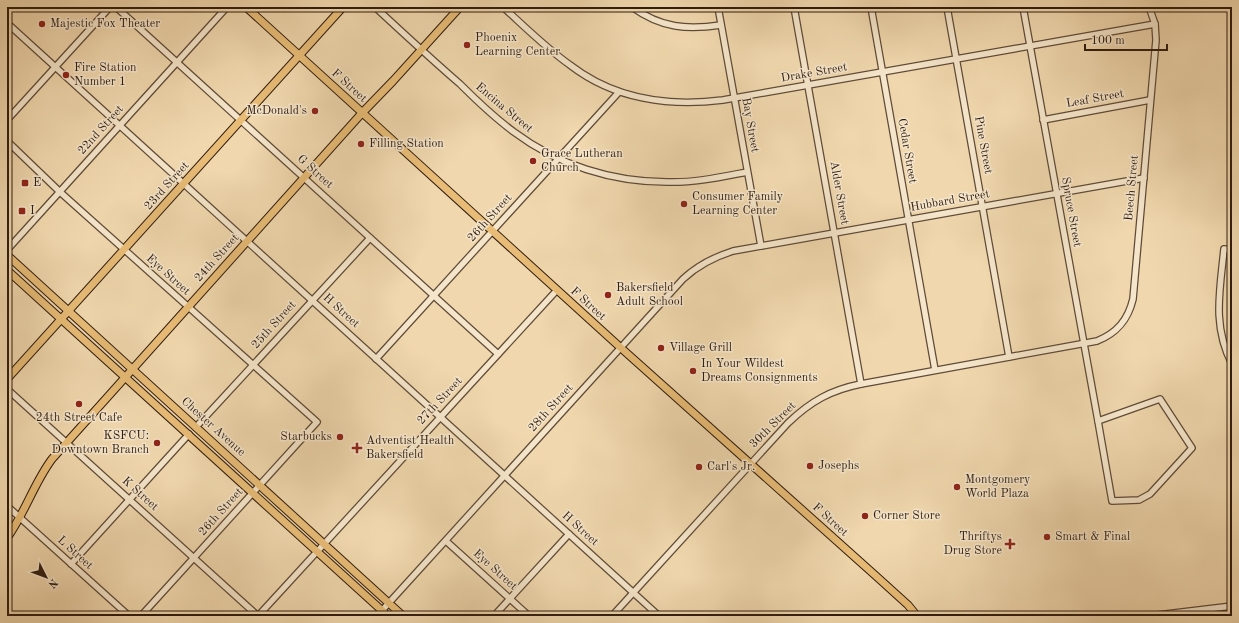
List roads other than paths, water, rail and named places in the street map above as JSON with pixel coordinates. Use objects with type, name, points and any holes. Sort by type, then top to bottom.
[{"type":"main road","name":"F Street","points":[[246,7],[621,348],[908,605],[917,616]]},
{"type":"main road","name":"23rd Street","points":[[7,379],[343,7]]},
{"type":"main road","name":"24th Street","points":[[7,538],[20,518],[44,470],[67,442],[362,113],[422,50],[460,7]]},
{"type":"main road","name":"Chester Avenue","points":[[7,256],[69,310],[404,616]]},
{"type":"main road","name":"Chester Avenue","points":[[7,270],[62,318],[317,551],[379,613],[388,616]]},
{"type":"main road","points":[[164,411],[171,412],[196,427]]},
{"type":"street","points":[[7,120],[110,7]]},
{"type":"street","name":"G Street","points":[[116,7],[498,354]]},
{"type":"street","name":"22nd Street","points":[[7,250],[227,7]]},
{"type":"street","name":"Encina Street","points":[[375,7],[500,121],[540,149],[558,158],[597,173],[650,182],[686,182],[747,172]]},
{"type":"street","name":"Drake Street","points":[[503,7],[557,56],[601,84],[619,92],[649,100],[677,103],[705,103],[1155,24]]},
{"type":"street","points":[[632,7],[653,20],[674,26],[696,28],[721,25]]},
{"type":"street","name":"Bay Street","points":[[718,7],[761,246]]},
{"type":"street","name":"Alder Street","points":[[794,7],[861,384]]},
{"type":"street","name":"Cedar Street","points":[[871,7],[935,370]]},
{"type":"street","name":"Pine Street","points":[[947,7],[1009,357]]},
{"type":"street","name":"Spruce Street","points":[[1023,7],[1112,501],[1139,500],[1150,494],[1192,448],[1160,399],[1098,420]]},
{"type":"street","name":"Beech Street","points":[[1083,344],[1097,341],[1112,334],[1124,322],[1133,299],[1156,40],[1155,24],[1149,7]]},
{"type":"street","name":"H Street","points":[[7,23],[659,616]]},
{"type":"street","name":"26th Street","points":[[376,359],[619,92]]},
{"type":"street","name":"Leaf Street","points":[[1043,120],[1150,100]]},
{"type":"street","name":"Eye Street","points":[[7,141],[60,192],[317,422]]},
{"type":"street","name":"Hubbard Street","points":[[761,246],[1144,178]]},
{"type":"street","name":"25th Street","points":[[196,427],[311,300],[370,238]]},
{"type":"street","name":"28th Street","points":[[379,613],[683,279],[693,270],[712,258],[723,254],[761,246]]},
{"type":"street","points":[[1232,250],[1224,249],[1218,319],[1222,342],[1232,364]]},
{"type":"street","name":"27th Street","points":[[258,616],[557,290]]},
{"type":"street","name":"30th Street","points":[[612,616],[788,422],[811,403],[834,390],[861,384],[1083,344]]},
{"type":"street","name":"K Street","points":[[7,389],[258,616]]},
{"type":"street","name":"26th Street","points":[[141,616],[317,422]]},
{"type":"street","points":[[71,564],[189,434]]},
{"type":"street","name":"L Street","points":[[7,506],[129,616]]},
{"type":"street","points":[[494,616],[569,534]]},
{"type":"street","name":"Eye Street","points":[[446,541],[529,616]]},
{"type":"street","points":[[1149,616],[1232,606]]},
{"type":"place","name":"Majestic Fox Theater","points":[[42,24]]},
{"type":"place","name":"Phoenix Learning Center","points":[[467,45]]},
{"type":"place","name":"Fire Station Number 1","points":[[66,75]]},
{"type":"place","name":"McDonald's","points":[[315,111]]},
{"type":"place","name":"Filling Station","points":[[361,144]]},
{"type":"place","name":"Grace Lutheran Church","points":[[533,161]]},
{"type":"place","name":"E","points":[[25,183]]},
{"type":"place","name":"Consumer Family Learning Center","points":[[684,204]]},
{"type":"place","name":"I","points":[[22,211]]},
{"type":"place","name":"Bakersfield Adult School","points":[[608,295]]},
{"type":"place","name":"Village Grill","points":[[661,348]]},
{"type":"place","name":"In Your Wildest Dreams Consignments","points":[[693,371]]},
{"type":"place","name":"24th Street Cafe","points":[[79,404]]},
{"type":"place","name":"Starbucks","points":[[340,437]]},
{"type":"place","name":"KSFCU: Downtown Branch","points":[[157,443]]},
{"type":"place","name":"Adventist Health Bakersfield","points":[[357,448]]},
{"type":"place","name":"Josephs","points":[[810,466]]},
{"type":"place","name":"Carl's Jr.","points":[[699,467]]},
{"type":"place","name":"Montgomery World Plaza","points":[[957,487]]},
{"type":"place","name":"Corner Store","points":[[865,516]]},
{"type":"place","name":"Smart & Final","points":[[1047,537]]},
{"type":"place","name":"Thriftys Drug Store","points":[[1010,544]]}]
